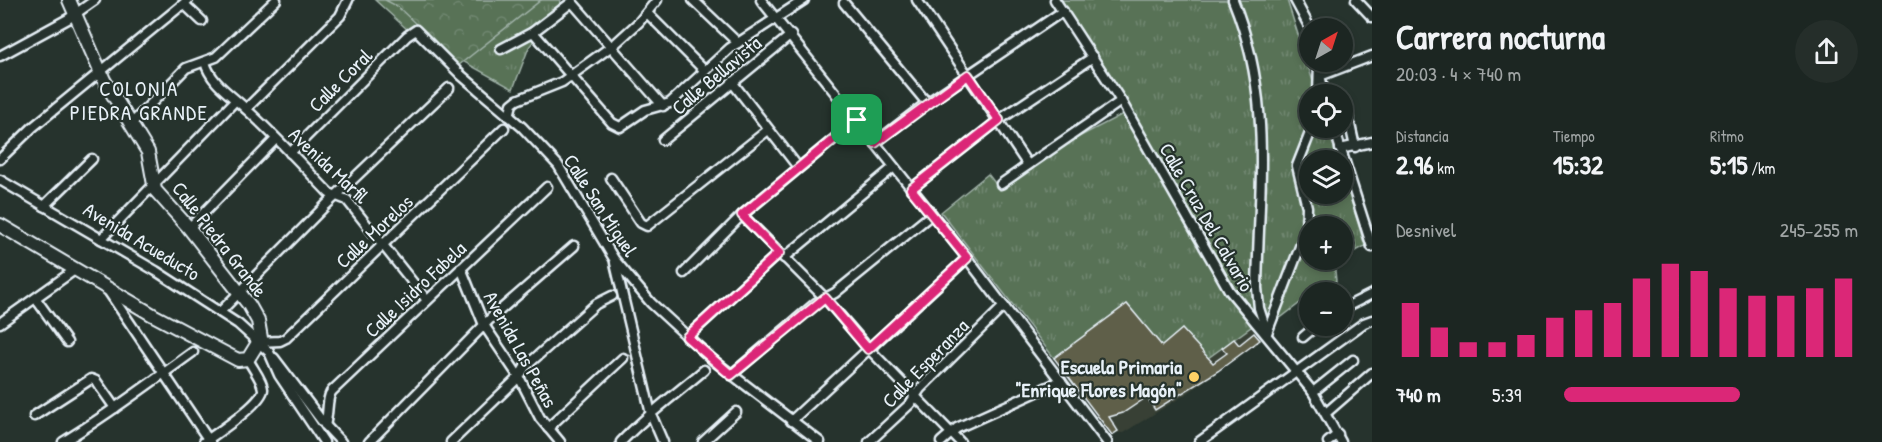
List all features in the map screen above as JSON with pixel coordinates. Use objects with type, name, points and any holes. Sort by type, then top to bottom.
[{"type":"street","name":"Calle Piedra Grande","points":[[69,0],[100,72],[152,162],[153,183],[165,204],[189,228],[238,291],[258,321],[262,335],[259,342]]},
{"type":"street","points":[[0,56],[75,14],[95,0]]},
{"type":"street","points":[[131,124],[186,68],[216,57],[276,0]]},
{"type":"street","points":[[246,109],[340,16],[348,0]]},
{"type":"street","points":[[509,116],[512,104],[517,100],[553,88],[612,45],[647,13],[657,0]]},
{"type":"street","points":[[693,0],[738,43]]},
{"type":"street","points":[[761,0],[967,258],[1107,442]]},
{"type":"street","points":[[533,32],[617,127],[623,127],[645,110],[663,106],[675,99],[704,70],[738,43],[804,0]]},
{"type":"street","points":[[917,0],[1028,165]]},
{"type":"street","name":"Calle Cruz Del Calvario","points":[[1055,0],[1120,101],[1229,290],[1239,305],[1267,333],[1313,392],[1340,438]]},
{"type":"street","points":[[1233,0],[1255,67],[1260,110],[1262,154],[1257,288],[1258,308],[1267,333]]},
{"type":"street","points":[[1295,0],[1305,18]]},
{"type":"street","points":[[1356,0],[1372,17]]},
{"type":"street","points":[[0,159],[100,72],[186,2],[202,21]]},
{"type":"street","points":[[501,49],[533,32],[572,2],[663,106]]},
{"type":"street","points":[[844,3],[927,103]]},
{"type":"street","points":[[875,143],[927,103],[1063,11]]},
{"type":"street","points":[[647,13],[704,70]]},
{"type":"street","name":"Calle San Miguel","points":[[413,30],[418,32],[460,75],[509,116],[558,165],[614,260],[651,303],[731,375],[820,442]]},
{"type":"street","name":"Calle Coral","points":[[290,153],[413,30]]},
{"type":"street","name":"Calle Bellavista","points":[[663,140],[790,35]]},
{"type":"street","points":[[1320,76],[1372,56]]},
{"type":"street","points":[[911,189],[999,120],[1093,57]]},
{"type":"street","name":"Avenida Marfil","points":[[205,62],[211,76],[329,193],[339,195],[346,200],[383,243],[426,300]]},
{"type":"street","points":[[1319,84],[1320,72]]},
{"type":"street","points":[[1320,76],[1322,84]]},
{"type":"street","points":[[732,82],[798,167]]},
{"type":"street","points":[[221,311],[238,291],[449,88]]},
{"type":"street","points":[[101,239],[235,100]]},
{"type":"street","points":[[1001,184],[1120,101]]},
{"type":"street","points":[[684,273],[742,215],[857,120]]},
{"type":"street","name":"Calle Morelos","points":[[259,342],[275,342],[286,338],[504,128]]},
{"type":"street","points":[[611,178],[645,227],[768,130]]},
{"type":"street","points":[[1267,333],[1306,231],[1307,207],[1297,166],[1308,138]]},
{"type":"street","points":[[1337,138],[1372,247]]},
{"type":"street","points":[[1353,138],[1355,147]]},
{"type":"street","points":[[189,228],[276,139]]},
{"type":"street","points":[[1340,149],[1372,142]]},
{"type":"street","points":[[44,206],[92,159]]},
{"type":"street","points":[[687,337],[781,256],[894,167]]},
{"type":"street","name":"Avenida Acueducto","points":[[0,180],[221,311],[259,342],[272,356],[279,375],[324,442]]},
{"type":"street","name":"Calle Isidro Fabela","points":[[325,425],[330,411],[328,397],[332,391],[547,187]]},
{"type":"street","points":[[731,375],[932,214]]},
{"type":"street","points":[[742,215],[825,298],[868,349],[960,442]]},
{"type":"street","points":[[0,225],[233,358],[248,359]]},
{"type":"street","points":[[369,442],[484,326],[574,246]]},
{"type":"street","points":[[791,421],[967,258]]},
{"type":"street","points":[[614,260],[651,414],[663,442]]},
{"type":"street","name":"Avenida Las Peñas","points":[[461,268],[484,326],[519,377],[548,428],[560,442]]},
{"type":"street","points":[[0,323],[36,300],[76,269]]},
{"type":"street","points":[[105,286],[207,441],[262,395],[262,386],[248,359]]},
{"type":"street","points":[[1353,304],[1372,294]]},
{"type":"street","points":[[452,442],[519,377],[522,370],[596,304],[612,296]]},
{"type":"street","points":[[36,300],[68,342]]},
{"type":"street","name":"Calle Esperanza","points":[[869,442],[916,397],[956,350],[1004,306]]},
{"type":"street","points":[[1198,442],[1364,322],[1372,320]]},
{"type":"street","points":[[248,359],[259,342]]},
{"type":"street","points":[[63,442],[116,408],[193,352]]},
{"type":"street","points":[[272,356],[325,425],[341,442]]},
{"type":"street","points":[[548,428],[623,358]]},
{"type":"street","points":[[1313,392],[1353,360]]},
{"type":"street","points":[[621,442],[704,370]]},
{"type":"street","points":[[1326,413],[1372,374]]},
{"type":"street","points":[[34,416],[91,379],[96,381],[116,408]]},
{"type":"street","points":[[941,442],[952,432],[1061,381]]},
{"type":"street","points":[[703,442],[736,412]]},
{"type":"street","points":[[1328,442],[1340,438]]},
{"type":"shaded area","name":"Escuela Primaria \"Enrique Flores Magón\"","points":[[1251,327],[1261,341],[1188,393],[1123,433],[1109,432],[1100,418],[1203,361]]},
{"type":"green space","points":[[375,0],[561,0],[557,10],[529,47],[513,89],[410,32]]},
{"type":"green space","points":[[385,0],[541,0],[459,65],[397,6]]},
{"type":"green space","points":[[1059,0],[1287,0],[1299,38],[1299,72],[1310,72],[1314,84],[1299,84],[1299,138],[1331,138],[1335,150],[1299,150],[1299,204],[1352,204],[1365,246],[1356,251],[1355,241],[1353,242],[1353,216],[1299,216],[1299,270],[1335,270],[1336,281],[1299,282],[1299,304],[1270,326],[1251,327],[1208,358],[1182,329],[1162,346],[1127,304],[1054,358],[941,212],[988,174],[998,187],[1071,141],[1129,111]]},
{"type":"building","points":[[1127,304],[1162,346],[1182,329],[1213,363],[1227,353],[1222,348],[1234,339],[1239,345],[1254,333],[1260,340],[1218,371],[1155,410],[1147,397],[1123,413],[1109,417],[1118,431],[1112,435],[1054,358]]},
{"type":"place","name":"Escuela Primaria \"Enrique Flores Magón\"","points":[[1194,377]]},
{"type":"district","name":"COLONIA PIEDRA GRANDE","points":[[139,100]]},
{"type":"route","points":[[968,75],[999,120],[911,189],[967,258],[868,349],[825,298],[816,303],[731,375],[687,337],[779,253],[742,215],[857,120],[875,143],[968,75]]}]
